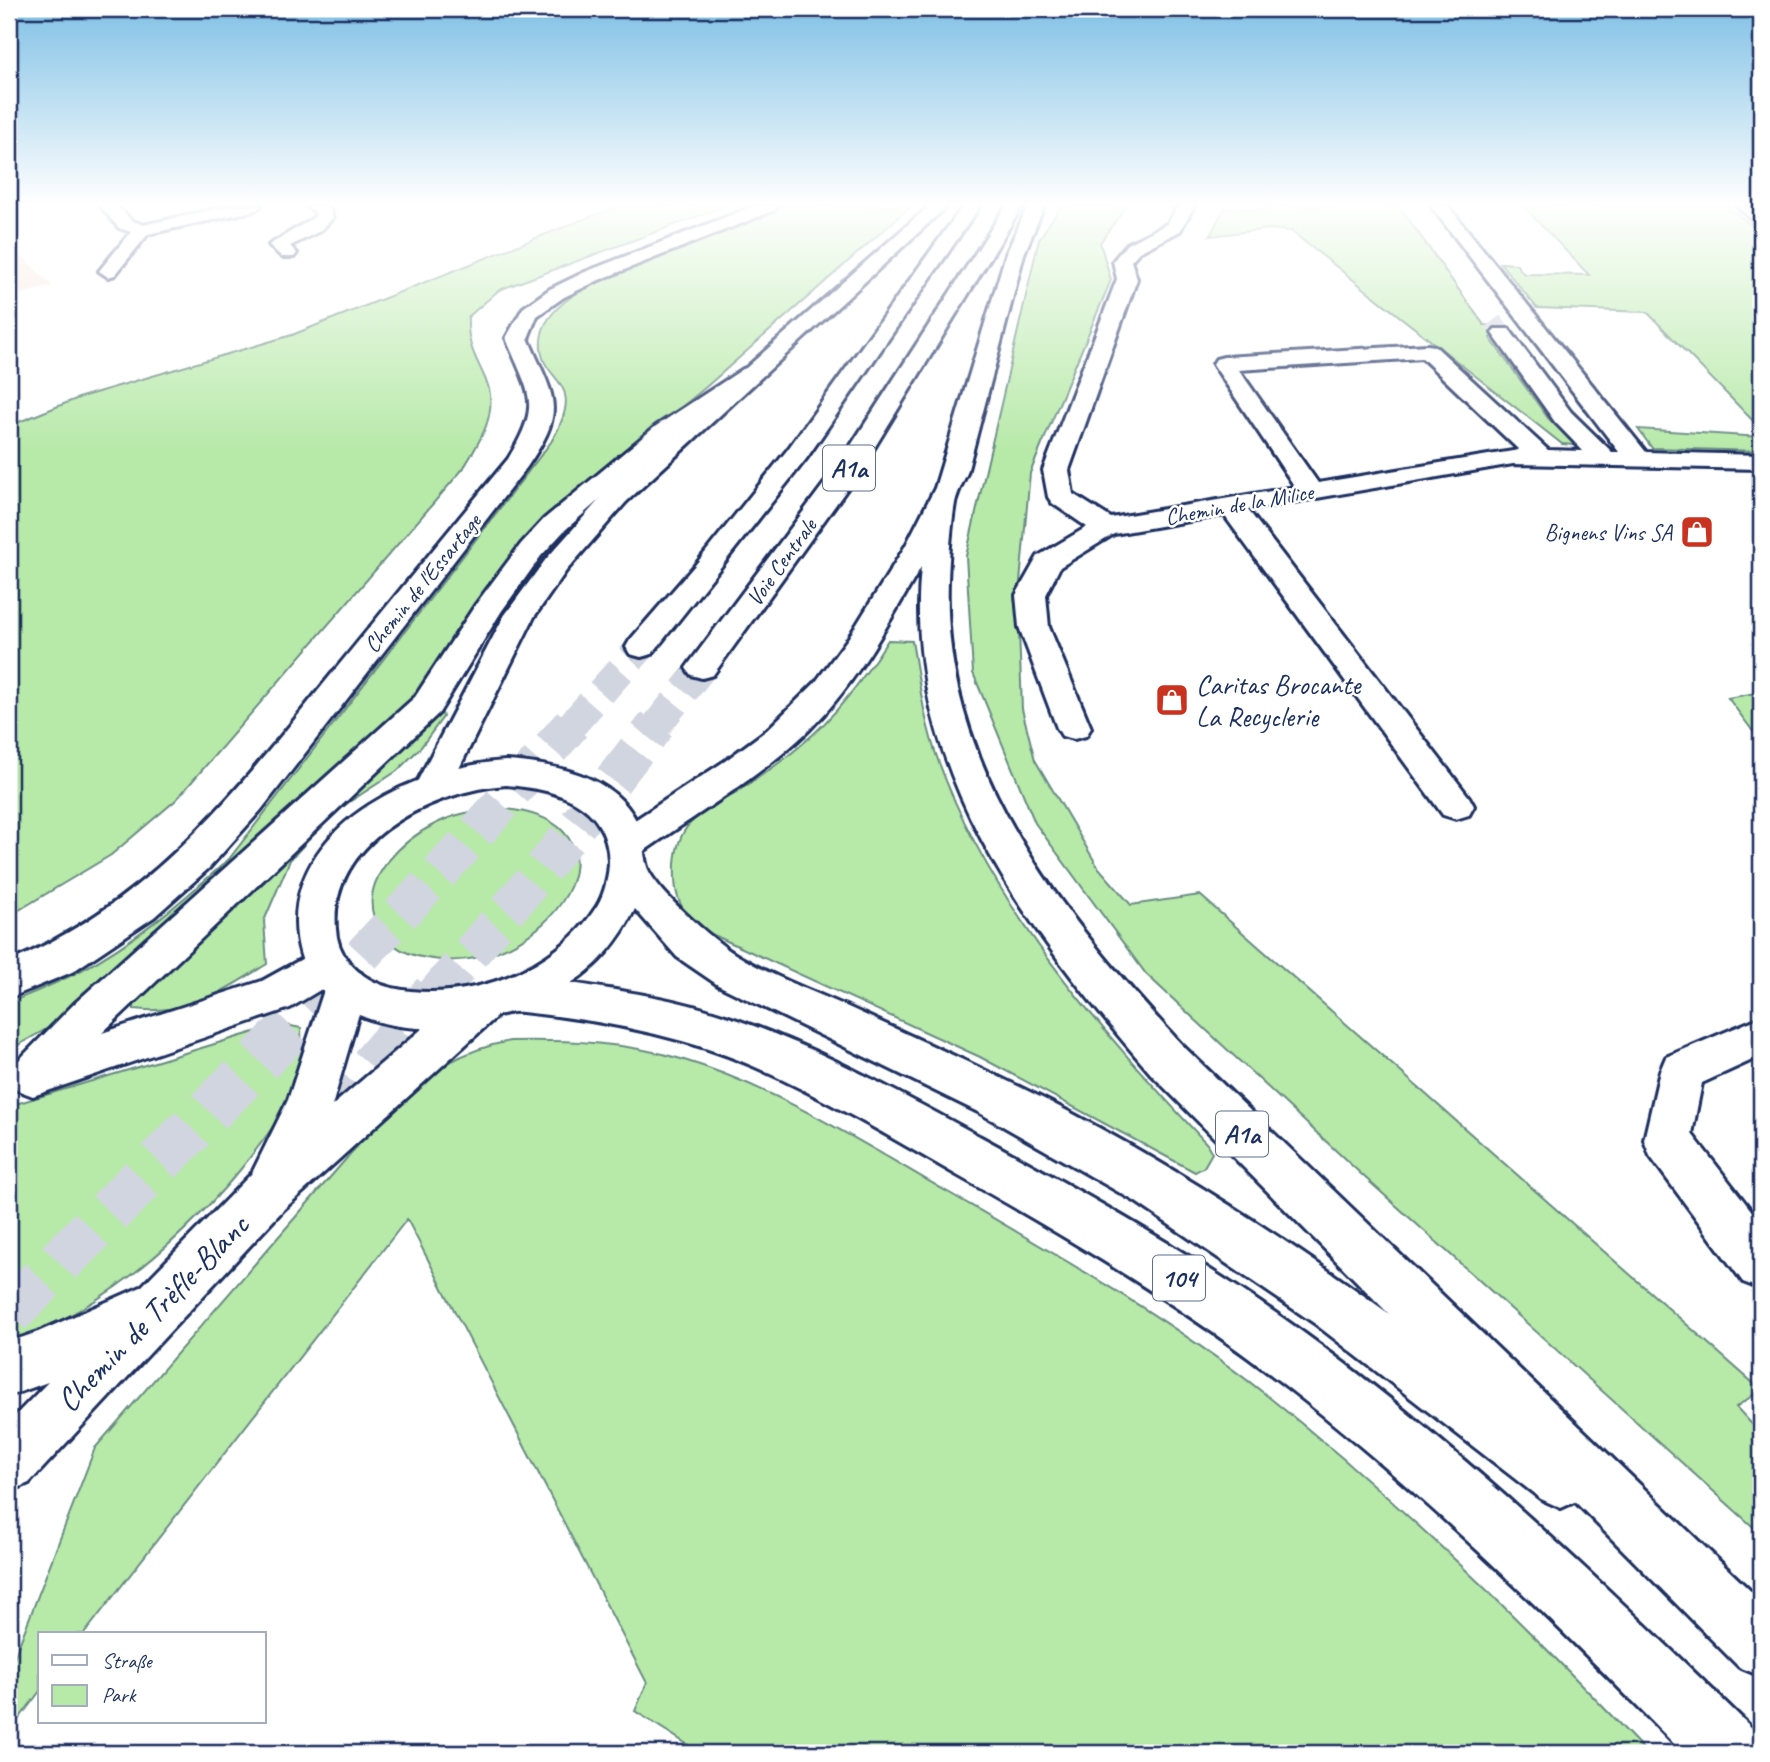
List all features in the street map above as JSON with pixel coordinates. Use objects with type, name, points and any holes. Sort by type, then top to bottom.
[{"type":"main road","name":"Chemin de l'Essartage","points":[[9,981],[57,960],[140,906],[196,858],[248,801],[502,484],[526,450],[543,419],[544,402],[541,389],[517,338],[530,312],[567,288]]},
{"type":"main road","points":[[432,789],[509,634],[556,565],[617,496],[848,288]]},
{"type":"main road","name":"Voie Centrale","points":[[641,647],[706,570],[797,454],[914,288]]},
{"type":"main road","name":"Voie Centrale","points":[[702,668],[849,468],[963,288]]},
{"type":"main road","name":"A1a","points":[[628,857],[758,754],[815,704],[866,636],[942,507],[1005,288]]},
{"type":"main road","points":[[1074,728],[1034,627],[1031,596],[1048,562],[1106,527],[1061,497],[1056,470],[1124,288]]},
{"type":"main road","points":[[1504,288],[1638,459]]},
{"type":"main road","points":[[1502,333],[1563,416],[1604,458]]},
{"type":"main road","points":[[1311,491],[1224,364],[1427,351],[1541,457]]},
{"type":"main road","points":[[21,1079],[427,705],[486,610],[531,550],[554,525],[664,430],[758,369]]},
{"type":"main road","name":"Chemin de la Milice","points":[[1106,527],[1513,457],[1761,462]]},
{"type":"main road","points":[[1230,505],[1456,806]]},
{"type":"main road","name":"A1a","points":[[942,507],[934,566],[933,608],[938,666],[951,729],[977,794],[1000,840],[1062,934],[1119,1006],[1186,1079],[1761,1645]]},
{"type":"main road","points":[[532,773],[574,785],[606,808],[624,830],[628,857],[622,897],[598,935],[581,953],[556,972],[498,999],[420,1010],[389,1006],[370,1000],[336,976],[317,941],[315,898],[329,870],[356,835],[389,809],[432,789],[483,775],[532,773]]},
{"type":"main road","name":"104","points":[[628,857],[659,913],[682,938],[727,970],[995,1098],[1089,1148],[1177,1201],[1318,1293],[1437,1380],[1563,1480],[1761,1652]]},
{"type":"main road","points":[[21,1079],[336,976]]},
{"type":"main road","name":"Chemin de Trèfle-Blanc","points":[[267,1192],[309,1105],[336,976]]},
{"type":"main road","name":"104","points":[[498,999],[672,1019],[730,1037],[835,1084],[1124,1242],[1322,1380],[1400,1443],[1487,1518],[1654,1677],[1729,1753]]},
{"type":"main road","name":"Chemin de Trèfle-Blanc","points":[[9,1463],[267,1192],[498,999]]},
{"type":"main road","points":[[1761,1036],[1682,1071],[1667,1140],[1761,1264]]},
{"type":"main road","points":[[9,1369],[44,1357],[159,1305]]},
{"type":"shaded area","points":[[9,288],[43,288],[9,297]]},
{"type":"green space","points":[[410,288],[504,288],[468,317],[471,344],[487,383],[490,406],[485,428],[463,469],[176,800],[111,855],[9,916],[9,426],[81,397],[292,335]]},
{"type":"green space","points":[[586,288],[818,288],[706,387],[552,514],[503,569],[409,703],[55,1024],[9,1050],[9,1003],[99,961],[119,948],[175,906],[229,859],[551,442],[562,420],[566,404],[560,383],[542,355],[542,333],[556,310]]},
{"type":"green space","points":[[1028,288],[1108,288],[1030,473],[1018,604],[1022,709],[1035,760],[1098,867],[1131,905],[1200,895],[1761,1390],[1736,1407],[1761,1434],[1761,1534],[1361,1174],[1146,974],[1035,823],[973,673],[966,556]]},
{"type":"green space","points":[[1364,288],[1458,288],[1484,325],[1506,326],[1490,338],[1548,418],[1575,445],[1562,444]]},
{"type":"green space","points":[[1521,288],[1761,288],[1761,429],[1647,312],[1537,308]]},
{"type":"green space","points":[[1638,429],[1761,437],[1761,451],[1652,448]]},
{"type":"green space","points":[[888,640],[912,641],[933,746],[961,814],[988,867],[1019,917],[1090,1012],[1207,1144],[1212,1153],[1204,1167],[1195,1172],[980,1057],[705,931],[683,909],[677,894],[675,865],[676,851],[687,827],[703,812],[776,765],[813,734],[848,696]]},
{"type":"green space","points":[[1761,692],[1761,742],[1728,698]]},
{"type":"green space","points":[[438,713],[442,713],[443,717],[421,747],[397,771],[334,812],[290,860],[264,921],[267,964],[220,992],[188,1005],[171,1009],[134,1009],[134,995]]},
{"type":"green space","points":[[493,808],[542,817],[568,838],[576,865],[566,895],[544,923],[511,946],[471,959],[426,958],[401,950],[382,933],[374,918],[374,888],[388,861],[411,839],[437,823],[457,815]]},
{"type":"green space","points":[[281,1024],[301,1028],[301,1070],[283,1111],[240,1170],[191,1224],[136,1272],[75,1312],[9,1343],[9,1106]]},
{"type":"green space","points":[[510,1041],[617,1046],[660,1053],[716,1071],[784,1100],[850,1135],[1109,1287],[1227,1365],[1366,1478],[1510,1612],[1647,1753],[701,1753],[635,1711],[647,1683],[407,1219],[86,1632],[38,1632],[38,1694],[9,1732],[9,1671],[95,1448],[392,1106],[418,1083],[446,1064]]},
{"type":"tunnel","points":[[1493,321],[1502,333]]},
{"type":"tunnel","points":[[571,726],[641,647]]},
{"type":"tunnel","points":[[656,726],[702,668]]},
{"type":"tunnel","points":[[324,996],[464,846],[572,724]]},
{"type":"tunnel","points":[[434,996],[541,871],[657,724]]},
{"type":"tunnel","points":[[9,1313],[325,994]]},
{"type":"tunnel","points":[[326,1121],[435,994]]},
{"type":"place","name":"Bignens Vins SA","points":[[1697,532]]},
{"type":"place","name":"Caritas Brocante La Recyclerie","points":[[1172,700]]}]
